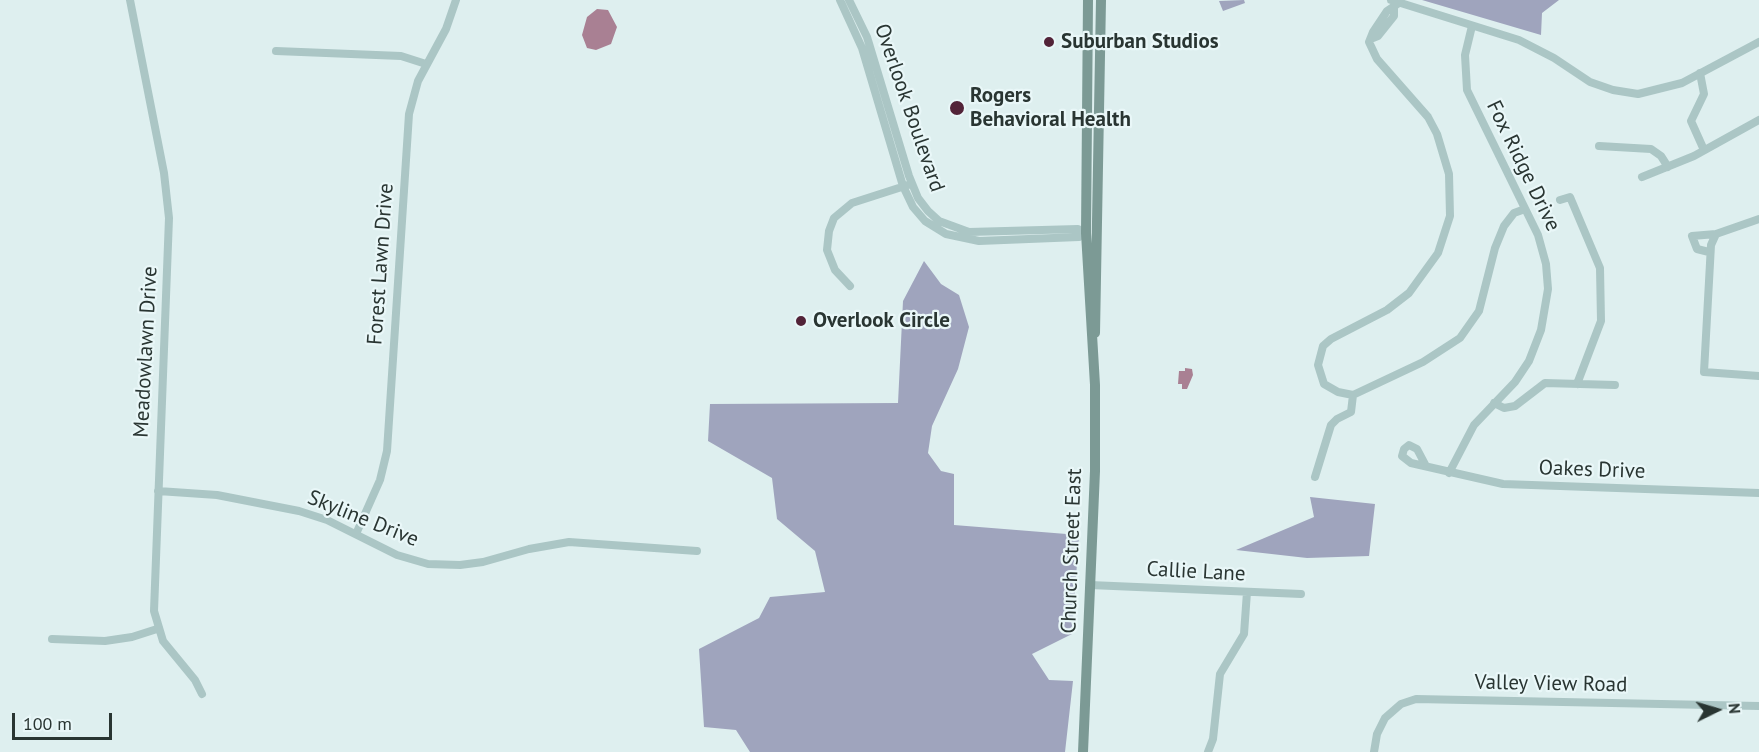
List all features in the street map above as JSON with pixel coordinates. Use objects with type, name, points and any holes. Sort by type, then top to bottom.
[{"type":"main road","name":"Church Street East","points":[[1088,0],[1084,233],[1089,326],[1093,351]]},
{"type":"main road","name":"Church Street East","points":[[1083,752],[1095,471],[1093,351],[1096,325],[1096,185],[1101,0]]},
{"type":"street","name":"Meadowlawn Drive","points":[[130,0],[169,209],[153,597],[157,628],[166,646],[195,680],[202,694]]},
{"type":"street","name":"Forest Lawn Drive","points":[[356,534],[380,480],[387,451],[408,122],[416,87],[426,64],[446,30],[456,0]]},
{"type":"street","name":"Overlook Boulevard","points":[[840,0],[862,48],[903,186],[913,207],[925,221],[946,234],[964,240],[1079,237],[1084,233],[1078,229],[989,232],[954,228],[928,211],[912,184],[867,37],[849,0]]},
{"type":"street","points":[[1525,209],[1514,213],[1504,226],[1495,249],[1479,311],[1460,338],[1423,362],[1353,395],[1333,390],[1321,381],[1318,365],[1321,350],[1331,339],[1395,305],[1415,286],[1438,253],[1448,227],[1451,207],[1449,174],[1437,134],[1428,117],[1374,54],[1369,42],[1378,36],[1394,16],[1395,3],[1519,40],[1554,58],[1590,82],[1613,90],[1638,94],[1661,90],[1700,73],[1759,42]]},
{"type":"street","name":"Fox Ridge Drive","points":[[1449,473],[1470,432],[1494,402],[1515,382],[1529,361],[1539,338],[1545,312],[1546,264],[1538,235],[1467,90],[1465,55],[1472,26]]},
{"type":"street","points":[[276,51],[401,56],[426,64]]},
{"type":"street","points":[[1700,73],[1704,94],[1691,121],[1704,150]]},
{"type":"street","points":[[1642,177],[1704,150],[1759,120]]},
{"type":"street","points":[[1599,146],[1651,149],[1661,156],[1668,167]]},
{"type":"street","points":[[850,286],[839,277],[828,256],[827,238],[838,213],[852,203],[912,184]]},
{"type":"street","points":[[1560,200],[1570,196],[1600,268],[1601,321],[1577,384]]},
{"type":"street","points":[[1709,252],[1697,249],[1692,236],[1716,234],[1759,219]]},
{"type":"street","points":[[1716,234],[1709,252],[1704,372],[1759,376]]},
{"type":"street","points":[[1494,402],[1501,408],[1511,408],[1543,383],[1615,385]]},
{"type":"street","points":[[1315,477],[1331,426],[1336,419],[1351,412],[1353,395]]},
{"type":"street","name":"Oakes Drive","points":[[1426,466],[1484,481],[1525,486],[1759,493]]},
{"type":"street","name":"Skyline Drive","points":[[158,492],[217,495],[286,507],[327,520],[397,555],[444,565],[483,562],[547,544],[569,542],[697,551]]},
{"type":"street","name":"Callie Lane","points":[[1090,585],[1301,594]]},
{"type":"street","points":[[1208,752],[1213,739],[1220,674],[1244,634],[1248,592]]},
{"type":"street","points":[[52,639],[105,641],[132,637],[157,628]]},
{"type":"street","name":"Valley View Road","points":[[1374,752],[1377,734],[1385,718],[1397,707],[1416,699],[1759,706]]},
{"type":"shaded area","points":[[1244,0],[1245,3],[1223,11],[1219,1]]},
{"type":"shaded area","points":[[1422,0],[1559,0],[1542,13],[1541,35]]},
{"type":"shaded area","points":[[597,9],[608,10],[617,27],[611,44],[596,50],[587,48],[582,35],[587,17]]},
{"type":"shaded area","points":[[924,261],[941,284],[959,295],[969,327],[958,369],[932,426],[928,453],[941,471],[954,474],[954,525],[1079,535],[1072,634],[1032,654],[1049,680],[1073,681],[1065,752],[750,752],[736,730],[704,727],[699,649],[759,618],[770,597],[825,592],[815,551],[777,519],[772,478],[708,441],[710,404],[898,403],[903,301]]},
{"type":"shaded area","points":[[1185,368],[1192,369],[1193,375],[1187,389],[1182,389],[1182,384],[1178,384],[1179,371],[1185,371]]},
{"type":"shaded area","points":[[1310,497],[1375,504],[1369,556],[1307,558],[1236,550],[1314,517]]},
{"type":"place","name":"Suburban Studios","points":[[1049,42]]},
{"type":"place","name":"Rogers Behavioral Health","points":[[957,108]]},
{"type":"place","name":"Overlook Circle","points":[[801,321]]}]
